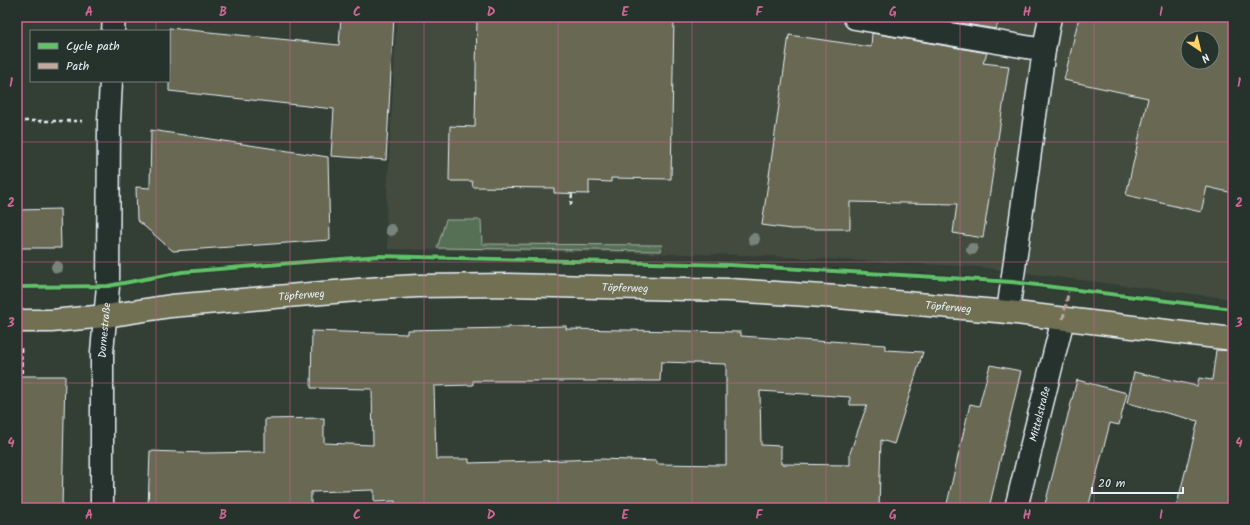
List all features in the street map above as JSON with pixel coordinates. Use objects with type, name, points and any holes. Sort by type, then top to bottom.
[{"type":"main road","name":"Töpferweg","points":[[19,331],[51,321],[106,316],[171,306],[381,288],[509,285],[730,290],[845,297],[1008,312],[1233,339]]},
{"type":"street","points":[[113,30],[114,17]]},
{"type":"street","points":[[1008,312],[1044,50],[1050,17]]},
{"type":"street","points":[[856,18],[1044,50]]},
{"type":"street","name":"Dornestraße","points":[[102,508],[102,352],[108,286],[109,121],[111,82]]},
{"type":"street","name":"Mittelstraße","points":[[1016,508],[1063,319]]},
{"type":"path","points":[[17,121],[109,121]]},
{"type":"path","points":[[571,205],[572,193]]},
{"type":"path","points":[[19,331],[22,376]]},
{"type":"shaded area","points":[[397,17],[1233,17],[1233,299],[978,267],[746,255],[388,249],[386,212]]},
{"type":"green space","points":[[446,220],[481,220],[482,244],[662,245],[661,251],[437,248]]},
{"type":"building","points":[[341,17],[394,17],[386,160],[331,156],[334,109],[169,91],[169,28],[339,45]]},
{"type":"building","points":[[477,17],[674,17],[671,179],[611,178],[611,182],[589,181],[589,194],[554,193],[554,188],[473,187],[472,181],[449,181],[450,126],[475,127]]},
{"type":"building","points":[[924,17],[1000,17],[996,29]]},
{"type":"building","points":[[1079,17],[1233,17],[1233,193],[1207,187],[1201,212],[1126,195],[1148,98],[1064,80]]},
{"type":"building","points":[[872,33],[987,53],[983,63],[1009,66],[983,238],[953,233],[957,204],[850,202],[850,229],[791,229],[762,225],[789,35],[871,47]]},
{"type":"building","points":[[151,130],[328,157],[330,240],[173,251],[137,220],[136,187],[150,188]]},
{"type":"building","points":[[60,209],[61,248],[17,248],[17,210]]},
{"type":"building","points":[[566,326],[566,329],[741,332],[741,336],[885,345],[885,350],[923,352],[894,444],[881,440],[879,508],[395,508],[395,501],[374,502],[374,490],[311,492],[311,508],[148,508],[150,451],[205,453],[265,452],[265,419],[324,418],[324,443],[373,445],[372,389],[311,388],[312,331],[407,334],[407,330]],"holes":[[[661,362],[726,364],[726,465],[657,464],[657,461],[601,459],[469,463],[469,459],[436,459],[434,386],[473,385],[473,381],[660,381]],[[760,391],[850,397],[850,405],[867,405],[850,453],[850,465],[781,464],[781,446],[761,445]]]},
{"type":"building","points":[[1216,350],[1233,351],[1233,508],[1176,508],[1198,421],[1127,403],[1134,372],[1197,386],[1199,378],[1212,380]]},
{"type":"building","points":[[990,365],[1021,371],[989,508],[946,508],[970,404],[979,406]]},
{"type":"building","points":[[17,376],[65,376],[62,508],[19,508],[20,429],[17,429]]},
{"type":"building","points":[[1077,380],[1127,393],[1119,425],[1110,423],[1088,508],[1044,508]]},
{"type":"marked path","points":[[1063,319],[1069,289]]},
{"type":"cycle path","points":[[17,287],[108,286],[182,272],[379,256],[730,265],[935,277],[1012,282],[1233,309]]}]
